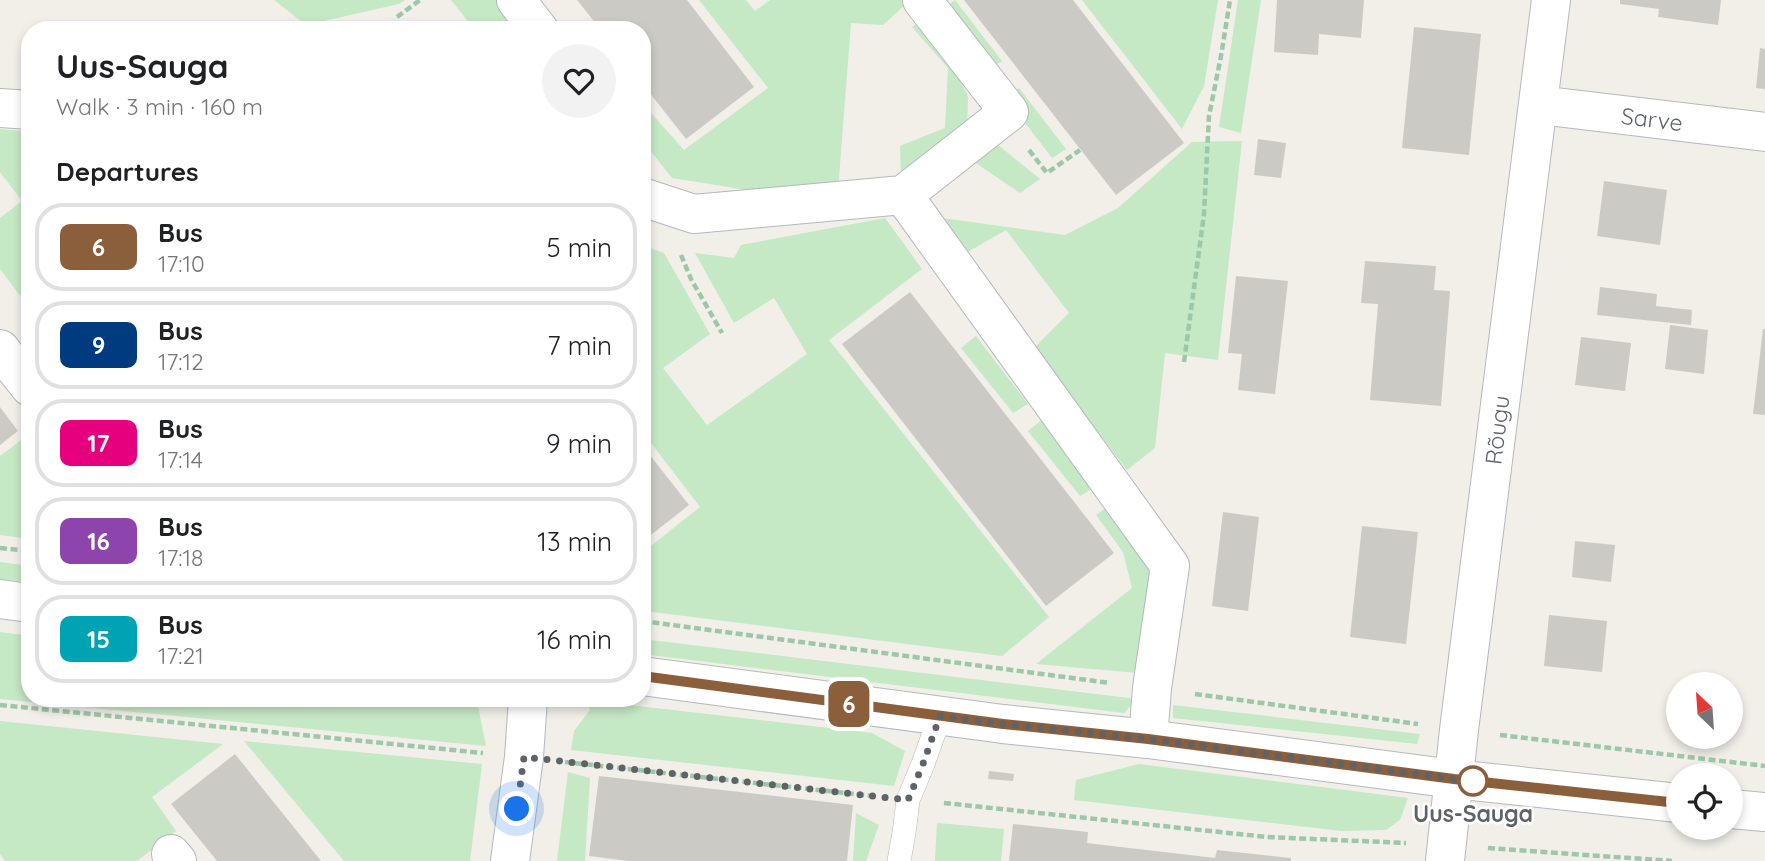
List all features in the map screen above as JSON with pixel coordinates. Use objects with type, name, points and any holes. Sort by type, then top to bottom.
[{"type":"street","points":[[516,0],[532,21]]},
{"type":"street","points":[[651,200],[694,214],[903,195],[1009,112],[922,0]]},
{"type":"street","name":"Rõugu","points":[[1446,853],[1459,730],[1551,0]]},
{"type":"street","name":"Sarve","points":[[1539,105],[1765,132]]},
{"type":"street","points":[[0,108],[21,109]]},
{"type":"street","points":[[903,195],[1170,566],[1152,688],[1148,739]]},
{"type":"street","points":[[0,349],[21,376]]},
{"type":"street","points":[[0,599],[21,602]]},
{"type":"street","points":[[651,677],[1003,724],[1148,739],[1454,779],[1666,802]]},
{"type":"street","points":[[510,861],[524,757],[527,707]]},
{"type":"street","points":[[1743,810],[1765,813]]},
{"type":"lane","points":[[899,861],[908,800],[940,716]]},
{"type":"path","points":[[397,17],[420,0]]},
{"type":"path","points":[[1184,362],[1204,214],[1209,116],[1222,56],[1230,0]]},
{"type":"path","points":[[1003,117],[1047,173],[1080,150]]},
{"type":"path","points":[[681,210],[676,242],[691,279],[722,333]]},
{"type":"path","points":[[0,548],[21,550]]},
{"type":"path","points":[[651,622],[1459,730],[1765,766]]},
{"type":"path","points":[[0,705],[524,757],[1267,837],[1446,853],[1672,861]]},
{"type":"green space","points":[[274,0],[405,0],[399,4],[324,21],[301,21]]},
{"type":"green space","points":[[451,0],[499,0],[515,21],[468,21]]},
{"type":"green space","points":[[699,0],[746,0],[755,11],[770,0],[908,2],[883,25],[851,23],[838,190],[771,194],[672,178],[651,151],[652,114],[684,150],[768,88]]},
{"type":"green space","points":[[955,0],[1002,61],[989,70],[942,10]]},
{"type":"green space","points":[[1082,0],[1218,0],[1204,86],[1182,129]]},
{"type":"green space","points":[[1238,0],[1261,0],[1241,133],[1219,127]]},
{"type":"green space","points":[[920,21],[956,72],[968,96],[967,129],[901,176],[900,146],[945,128],[948,68],[912,27]]},
{"type":"green space","points":[[1019,88],[1066,149],[1052,158],[1006,98]]},
{"type":"green space","points":[[0,129],[21,131],[21,200],[0,172]]},
{"type":"green space","points":[[992,140],[1040,179],[1020,193],[970,159]]},
{"type":"green space","points":[[1242,141],[1218,360],[1165,353],[1155,448],[1127,470],[1034,348],[1069,313],[1006,230],[959,257],[928,216],[1065,235],[1118,208],[1192,142]]},
{"type":"green space","points":[[21,202],[21,297],[0,269],[0,218]]},
{"type":"green space","points":[[885,218],[922,269],[829,340],[1049,617],[1002,656],[651,612],[651,546],[700,507],[651,443],[651,248],[664,253],[710,334],[663,368],[707,425],[807,354],[774,298],[734,323],[695,253],[734,258],[741,245]]},
{"type":"green space","points":[[976,336],[1028,404],[1013,413],[961,348]]},
{"type":"green space","points":[[1043,419],[1095,487],[1080,496],[1028,431]]},
{"type":"green space","points":[[21,440],[21,538],[0,535],[0,456]]},
{"type":"green space","points":[[1110,505],[1153,573],[1138,673],[1036,664],[1132,588],[1123,552],[1096,515]]},
{"type":"green space","points":[[0,562],[21,565],[21,581],[0,579]]},
{"type":"green space","points":[[0,632],[21,635],[21,701],[0,699]]},
{"type":"green space","points":[[651,640],[1137,699],[1124,713],[651,655]]},
{"type":"green space","points":[[1173,705],[1420,734],[1417,744],[1173,718]]},
{"type":"green space","points":[[83,707],[478,707],[486,746]]},
{"type":"green space","points":[[589,707],[647,707],[872,733],[905,751],[894,786],[571,750],[574,731],[590,710]]},
{"type":"green space","points":[[0,721],[223,744],[152,797],[176,831],[137,861],[5,861],[0,854]]},
{"type":"green space","points":[[244,741],[482,764],[470,861],[344,861]]},
{"type":"green space","points":[[1139,764],[1408,798],[1400,820],[1386,830],[1342,831],[1074,800],[1076,780]]},
{"type":"green space","points":[[568,772],[590,778],[585,861],[557,861]]},
{"type":"green space","points":[[856,813],[879,825],[866,861],[853,861]]},
{"type":"green space","points":[[937,823],[1004,829],[1001,861],[935,861]]},
{"type":"building","points":[[577,0],[687,0],[754,87],[686,139],[651,94],[651,21],[594,21]]},
{"type":"building","points":[[964,0],[1073,0],[1184,143],[1116,195]]},
{"type":"building","points":[[1277,0],[1364,0],[1361,38],[1319,34],[1318,55],[1274,52]]},
{"type":"building","points":[[1620,0],[1721,0],[1718,25],[1658,17],[1659,9],[1620,4]]},
{"type":"building","points":[[1414,27],[1481,34],[1469,155],[1402,148]]},
{"type":"building","points":[[1760,48],[1765,49],[1765,89],[1756,88]]},
{"type":"building","points":[[1258,139],[1286,143],[1281,178],[1254,175]]},
{"type":"building","points":[[1604,181],[1667,190],[1660,245],[1597,236]]},
{"type":"building","points":[[1365,261],[1436,266],[1434,290],[1450,291],[1441,406],[1370,400],[1378,304],[1361,303]]},
{"type":"building","points":[[1236,276],[1288,281],[1275,394],[1238,390],[1242,354],[1228,353]]},
{"type":"building","points":[[1600,287],[1657,294],[1656,306],[1692,310],[1691,325],[1597,315]]},
{"type":"building","points":[[910,292],[1114,553],[1046,606],[842,344]]},
{"type":"building","points":[[1670,325],[1708,330],[1704,374],[1665,369]]},
{"type":"building","points":[[1765,329],[1765,415],[1753,414]]},
{"type":"building","points":[[1581,337],[1631,343],[1625,391],[1575,385]]},
{"type":"building","points":[[0,407],[18,431],[0,445]]},
{"type":"building","points":[[651,456],[689,505],[651,535]]},
{"type":"building","points":[[1223,512],[1259,517],[1248,611],[1212,606]]},
{"type":"building","points":[[1362,526],[1418,532],[1406,644],[1350,637]]},
{"type":"building","points":[[1575,541],[1615,545],[1611,582],[1572,577]]},
{"type":"building","points":[[1549,615],[1607,621],[1602,672],[1544,666]]},
{"type":"building","points":[[235,754],[321,861],[217,861],[171,804]]},
{"type":"building","points":[[989,771],[1014,774],[1013,781],[988,779]]},
{"type":"building","points":[[599,776],[853,805],[847,861],[629,861],[589,856]]},
{"type":"building","points":[[1013,824],[1088,832],[1087,843],[1215,858],[1217,850],[1291,858],[1291,861],[1009,861]]},
{"type":"bus line","name":"6","points":[[651,677],[1003,724],[1148,739],[1454,779],[1666,802]]},
{"type":"place","name":"Uus-Sauga","points":[[1473,781]]},
{"type":"route","points":[[517,809],[524,757],[908,800],[940,716],[1148,739],[1479,782],[1473,781]]}]
